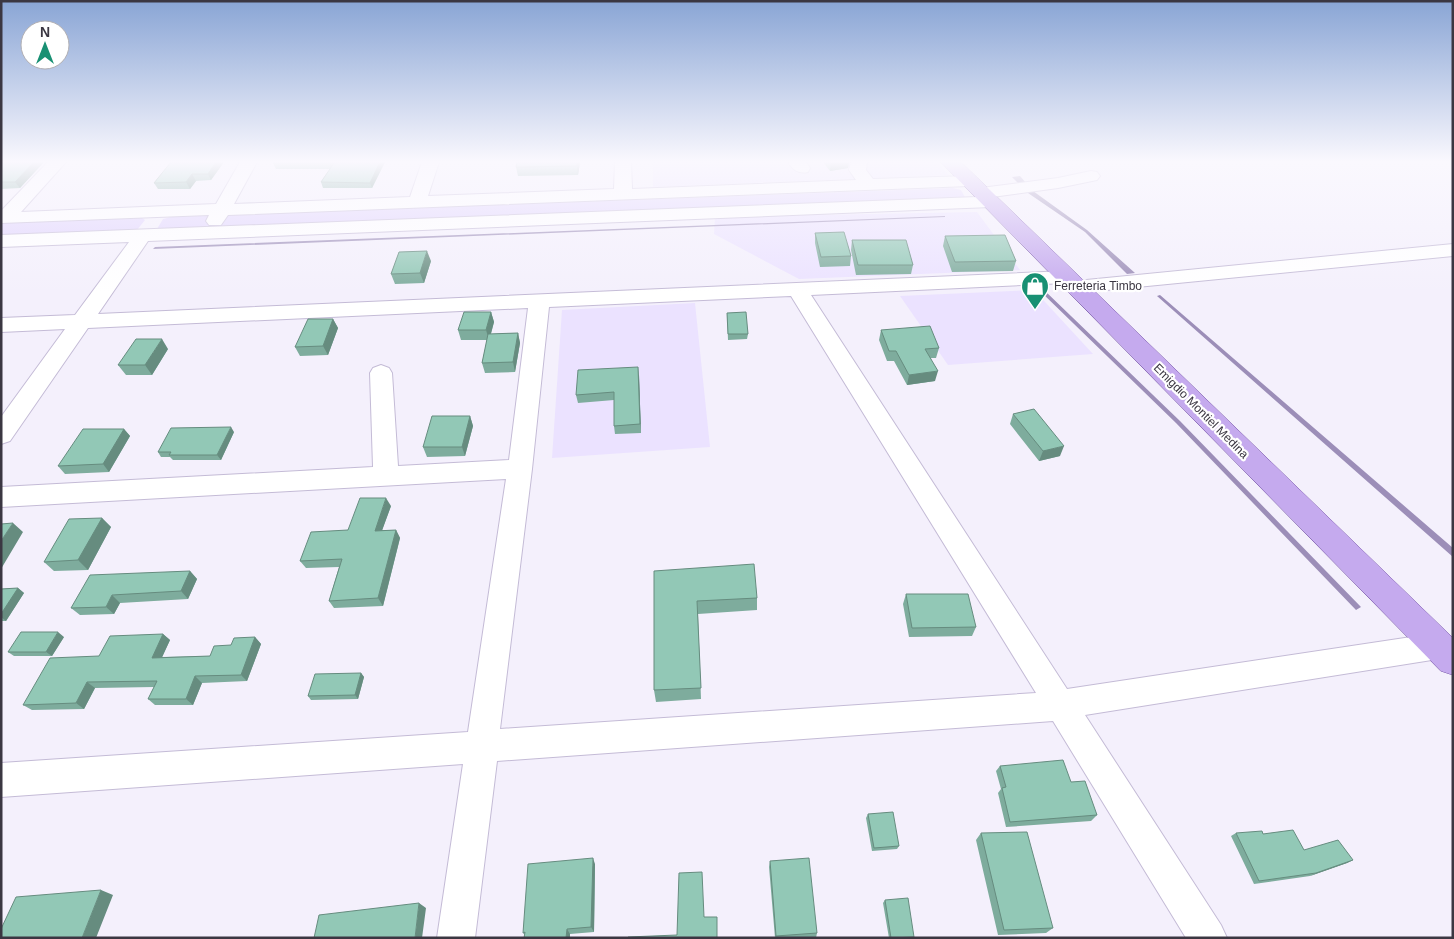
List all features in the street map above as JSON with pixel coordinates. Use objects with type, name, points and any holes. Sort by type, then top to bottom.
[{"type":"main road","name":"Emigdio Montiel Medina","points":[[994,206],[1445,653]]},
{"type":"street","points":[[3,217],[14,206]]},
{"type":"street","points":[[210,232],[223,206]]},
{"type":"street","points":[[3,217],[323,206]]},
{"type":"street","points":[[1,240],[210,232],[714,206]]},
{"type":"street","points":[[1,435],[144,235]]},
{"type":"street","points":[[1,325],[797,289],[1071,282],[1453,250]]},
{"type":"street","points":[[797,289],[1061,706],[1201,937]]},
{"type":"street","points":[[456,938],[480,747],[520,469],[539,301]]},
{"type":"street","points":[[381,373],[386,476]]},
{"type":"street","points":[[1,497],[520,469]]},
{"type":"street","points":[[1,780],[1061,706],[1445,653]]},
{"type":"shaded area","points":[[472,206],[782,206],[157,229],[163,219],[171,217]]},
{"type":"shaded area","points":[[1047,206],[1054,206],[1087,230],[1135,273],[1127,274],[1085,232]]},
{"type":"shaded area","points":[[977,212],[1020,270],[799,279],[714,234],[715,217]]},
{"type":"shaded area","points":[[945,217],[153,249],[155,247]]},
{"type":"shaded area","points":[[142,218],[145,220],[137,230],[1,237],[1,223]]},
{"type":"shaded area","points":[[1034,290],[1093,354],[948,365],[900,296]]},
{"type":"shaded area","points":[[1039,290],[1044,290],[1180,421],[1361,607],[1356,610],[1176,423]]},
{"type":"shaded area","points":[[1160,295],[1453,548],[1453,557],[1157,296]]},
{"type":"shaded area","points":[[695,303],[710,447],[552,458],[562,310]]},
{"type":"building","points":[[844,232],[851,256],[821,257],[815,233]]},
{"type":"building","points":[[1005,235],[1016,261],[955,262],[945,236]]},
{"type":"building","points":[[852,240],[906,240],[913,265],[858,265]]},
{"type":"building","points":[[427,251],[420,273],[391,274],[399,252]]},
{"type":"building","points":[[464,312],[491,312],[486,330],[458,330]]},
{"type":"building","points":[[746,312],[748,334],[728,334],[727,313]]},
{"type":"building","points":[[308,319],[333,319],[323,346],[295,347]]},
{"type":"building","points":[[930,326],[939,348],[925,349],[938,371],[909,375],[896,351],[889,351],[881,330]]},
{"type":"building","points":[[518,333],[513,362],[482,363],[488,334]]},
{"type":"building","points":[[136,339],[162,339],[145,365],[118,365]]},
{"type":"building","points":[[638,367],[640,424],[614,426],[614,392],[576,395],[578,370]]},
{"type":"building","points":[[1034,409],[1064,446],[1043,451],[1013,414]]},
{"type":"building","points":[[432,416],[470,416],[462,447],[423,447]]},
{"type":"building","points":[[231,427],[217,455],[169,455],[171,452],[158,452],[171,428]]},
{"type":"building","points":[[83,429],[124,429],[103,464],[58,466]]},
{"type":"building","points":[[360,498],[386,498],[375,531],[396,530],[378,598],[329,601],[342,559],[300,561],[311,532],[348,530]]},
{"type":"building","points":[[102,518],[78,560],[44,562],[69,519]]},
{"type":"building","points":[[13,523],[1,541],[1,524]]},
{"type":"building","points":[[754,564],[757,598],[697,601],[701,688],[654,690],[654,571]]},
{"type":"building","points":[[190,571],[181,591],[112,595],[106,607],[71,608],[90,575]]},
{"type":"building","points":[[18,588],[1,614],[1,589]]},
{"type":"building","points":[[906,594],[968,594],[976,627],[912,628]]},
{"type":"building","points":[[21,632],[58,632],[46,652],[8,652]]},
{"type":"building","points":[[163,634],[152,658],[210,656],[214,646],[231,645],[234,638],[255,637],[241,675],[195,676],[186,699],[148,699],[157,681],[87,682],[76,703],[23,705],[50,658],[99,656],[110,636]]},
{"type":"building","points":[[361,673],[355,695],[308,696],[315,674]]},
{"type":"building","points":[[1063,760],[1071,782],[1085,781],[1097,815],[1010,822],[1002,788],[1006,787],[1000,766]]},
{"type":"building","points":[[893,812],[899,846],[874,848],[868,814]]},
{"type":"building","points":[[1293,830],[1304,850],[1338,840],[1353,860],[1316,873],[1259,881],[1236,833],[1262,831],[1263,834]]},
{"type":"building","points":[[1027,832],[1053,928],[1004,930],[981,833]]},
{"type":"building","points":[[593,858],[591,927],[567,929],[566,938],[524,938],[528,864]]},
{"type":"building","points":[[809,858],[817,933],[776,936],[770,861]]},
{"type":"building","points":[[702,872],[704,917],[717,917],[717,938],[627,938],[677,935],[679,873]]},
{"type":"building","points":[[101,890],[82,938],[1,938],[1,929],[16,897]]},
{"type":"building","points":[[908,898],[914,937],[891,938],[885,900]]},
{"type":"building","points":[[419,903],[415,938],[314,938],[319,915]]},
{"type":"place","name":"Ferreteria Timbo","points":[[1035,310]]}]
